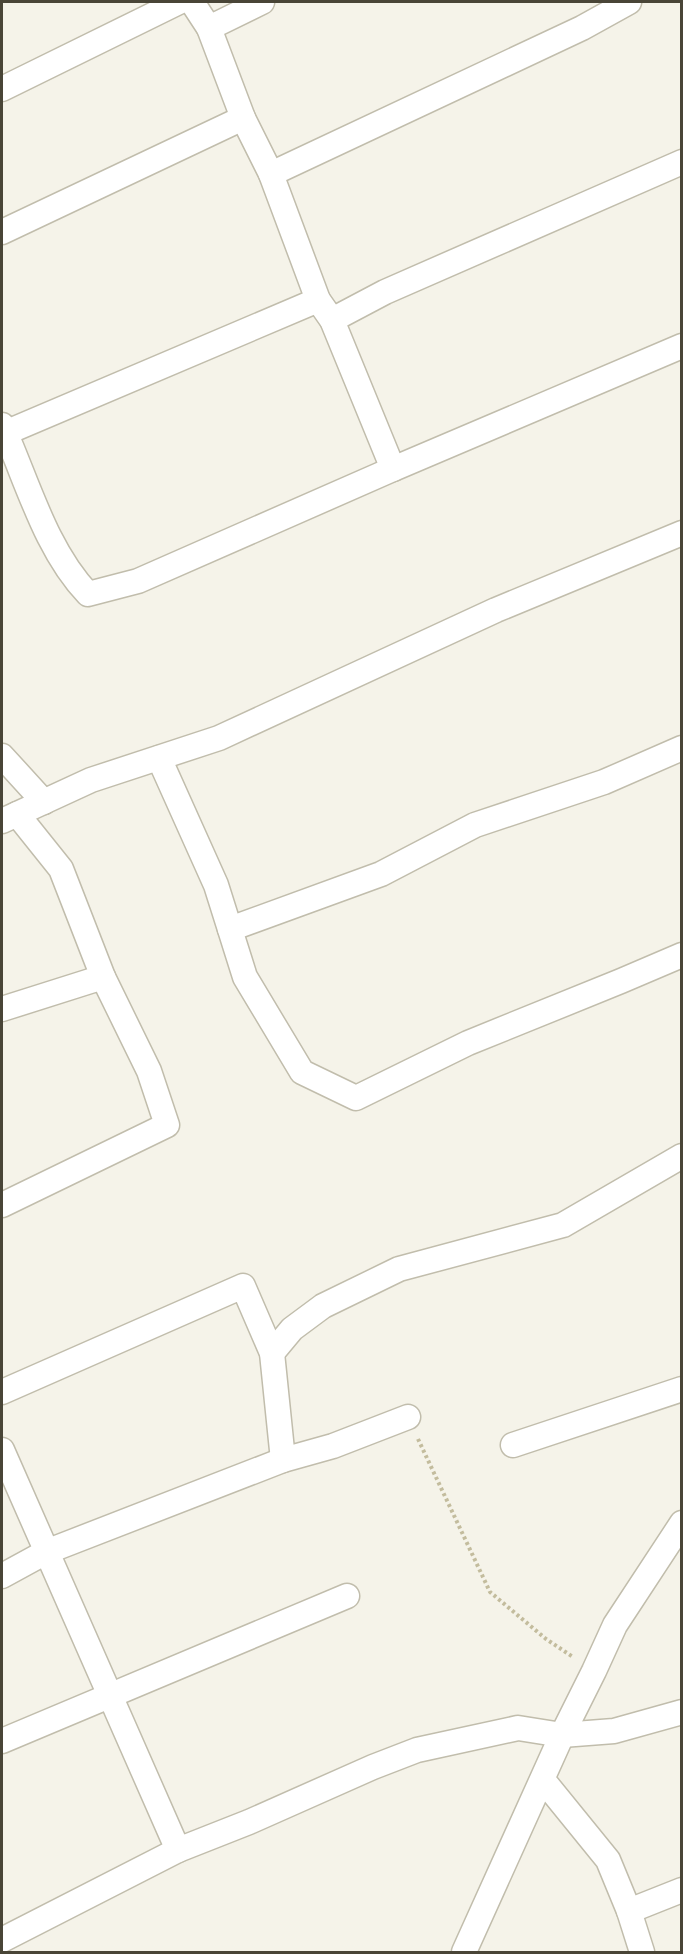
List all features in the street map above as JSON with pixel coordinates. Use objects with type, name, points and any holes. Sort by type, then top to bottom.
[{"type":"street","points":[[2,89],[179,2]]},
{"type":"street","points":[[192,2],[209,28],[243,118],[271,174],[318,300],[332,320],[393,469]]},
{"type":"street","points":[[209,28],[262,2]]},
{"type":"street","points":[[271,174],[582,28],[629,2]]},
{"type":"street","points":[[2,232],[243,118]]},
{"type":"street","points":[[332,320],[386,292],[681,162]]},
{"type":"street","points":[[318,300],[3,429],[41,519],[73,578],[88,594],[138,581],[681,346]]},
{"type":"street","points":[[2,1204],[167,1125],[149,1071],[103,976],[61,869],[9,818],[91,780],[219,738],[496,610],[681,533]]},
{"type":"street","points":[[230,929],[381,874],[475,825],[604,782],[681,748]]},
{"type":"street","points":[[2,756],[44,802]]},
{"type":"street","points":[[159,758],[216,885],[244,977],[302,1072],[356,1098],[468,1043],[681,955]]},
{"type":"street","points":[[2,1009],[103,976]]},
{"type":"street","points":[[272,1353],[292,1329],[323,1306],[399,1269],[563,1224],[681,1156]]},
{"type":"street","points":[[2,1392],[243,1286],[272,1353],[283,1460]]},
{"type":"street","points":[[513,1445],[681,1389]]},
{"type":"street","points":[[2,1576],[46,1552],[283,1460],[333,1446],[408,1417]]},
{"type":"street","points":[[2,1450],[178,1850]]},
{"type":"street","points":[[464,1953],[562,1735],[615,1625],[681,1523]]},
{"type":"street","points":[[2,1741],[347,1596]]},
{"type":"street","points":[[2,1940],[178,1850],[417,1750],[518,1728],[562,1735],[614,1731],[681,1712]]},
{"type":"street","points":[[543,1780],[608,1860],[629,1911],[642,1953]]},
{"type":"street","points":[[629,1911],[681,1890]]},
{"type":"path","points":[[408,1417],[490,1592],[546,1639],[594,1671]]}]
